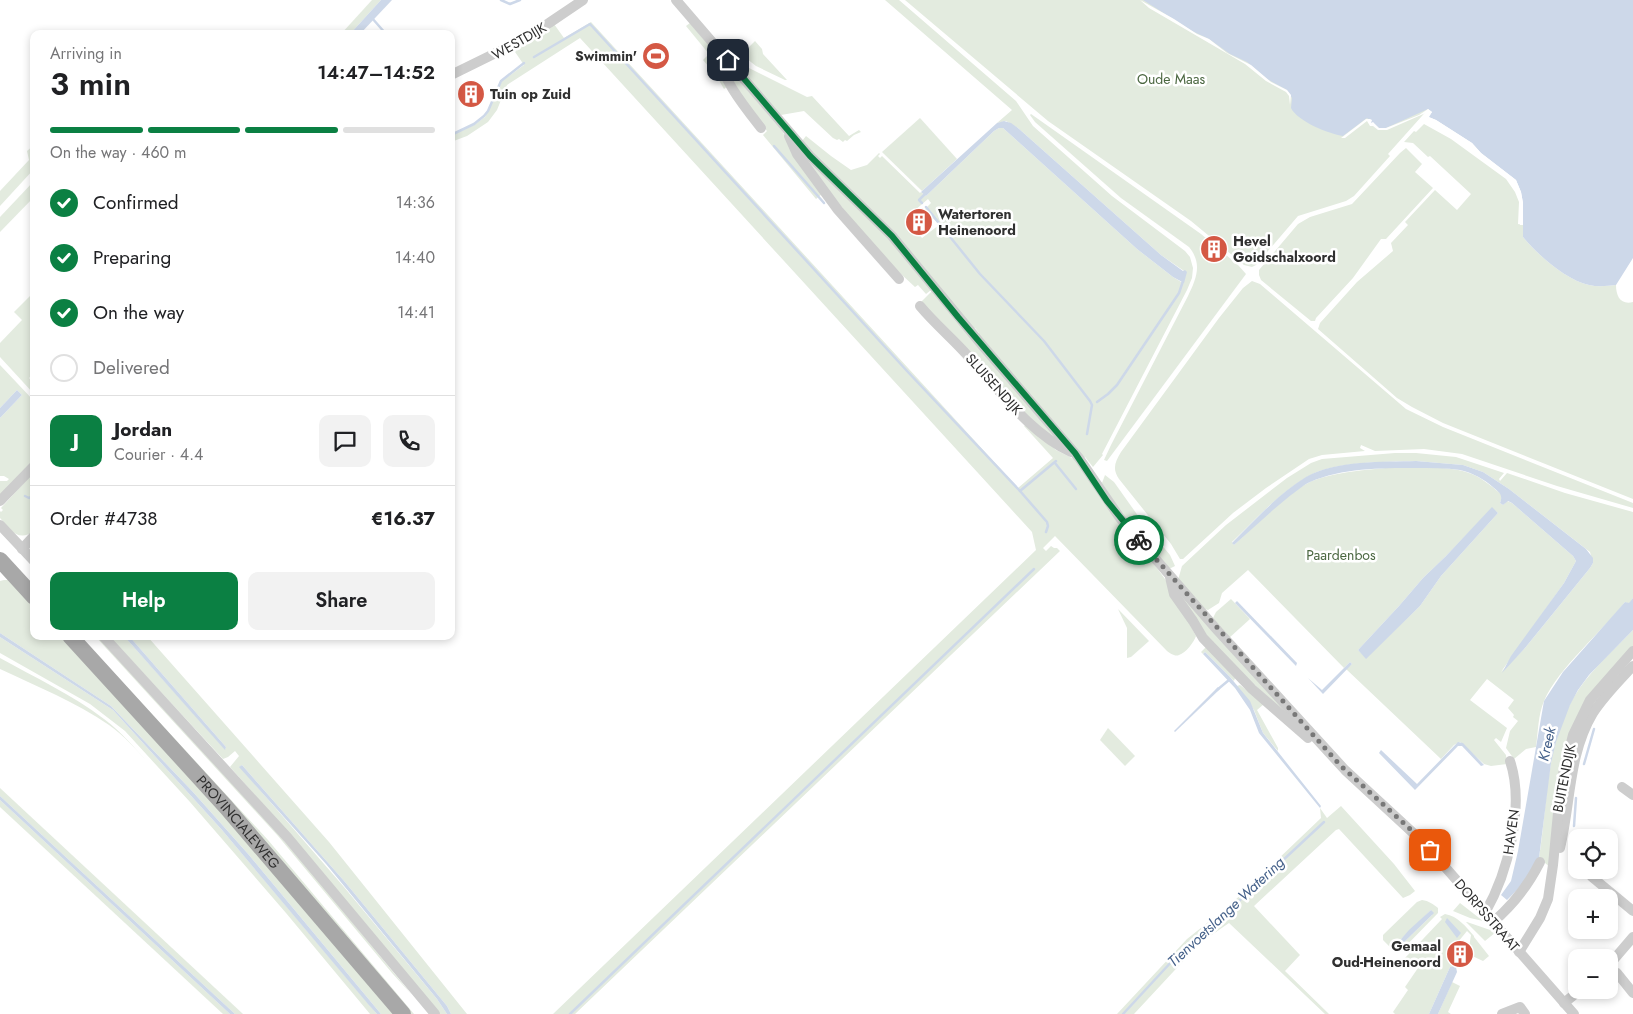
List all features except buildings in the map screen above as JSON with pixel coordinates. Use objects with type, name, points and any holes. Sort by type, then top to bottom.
[{"type":"main road","points":[[2,567],[30,593]]},
{"type":"main road","name":"PROVINCIALEWEG","points":[[74,640],[199,776],[289,879],[402,1014]]},
{"type":"street","name":"WESTDIJK","points":[[455,74],[494,56],[524,39],[583,0]]},
{"type":"street","name":"SLUISENDIJK","points":[[676,0],[822,169],[889,232],[958,317],[1075,453],[1116,512],[1206,617]]},
{"type":"street","name":"SLUISENDIJK","points":[[716,47],[719,62],[729,81],[761,128]]},
{"type":"street","name":"SLUISENDIJK","points":[[788,131],[792,146],[797,154],[835,206],[899,279]]},
{"type":"street","name":"SLUISENDIJK","points":[[920,306],[1035,427],[1059,445],[1075,453]]},
{"type":"street","points":[[0,501],[30,470]]},
{"type":"street","points":[[0,525],[30,557]]},
{"type":"street","points":[[22,549],[30,540]]},
{"type":"street","name":"DORPSSTRAAT","points":[[1169,575],[1174,594],[1194,621],[1203,638],[1256,693],[1332,757]]},
{"type":"street","name":"DORPSSTRAAT","points":[[1206,617],[1332,757],[1416,835],[1574,1014]]},
{"type":"street","name":"PROVINCIALEWEG","points":[[107,640],[288,838],[435,1014]]},
{"type":"street","name":"BUITENDIJK","points":[[1519,952],[1535,927],[1549,893],[1561,782],[1573,735],[1590,700],[1633,651]]},
{"type":"street","name":"BUITENDIJK","points":[[1553,865],[1562,842],[1573,768],[1582,737],[1591,717],[1601,702],[1633,666]]},
{"type":"street","name":"HAVEN","points":[[1485,913],[1492,902],[1504,872],[1512,834],[1515,786],[1510,761]]},
{"type":"street","points":[[1622,787],[1633,795]]},
{"type":"street","points":[[1493,922],[1527,886],[1540,862]]},
{"type":"street","points":[[1594,879],[1633,911]]},
{"type":"street","points":[[1492,902],[1504,912]]},
{"type":"street","points":[[1618,954],[1633,937]]},
{"type":"street","points":[[1618,974],[1633,993]]},
{"type":"street","points":[[1564,1003],[1569,999]]},
{"type":"street","points":[[1502,1014],[1520,1008],[1525,1014]]},
{"type":"green space","points":[[372,0],[381,0],[354,30],[345,30]]},
{"type":"green space","points":[[885,0],[899,0],[1016,101],[1033,126],[1112,196],[1185,251],[1190,257],[1193,268],[1192,278],[1187,290],[1103,455],[1093,467],[1085,457],[1083,458],[978,335],[979,333],[975,328],[972,329],[802,141],[806,136],[851,170],[867,165],[879,153],[878,156],[880,158],[882,156],[920,193],[926,196],[994,131],[1003,128],[1137,249],[1183,283],[1184,271],[1161,255],[1018,128],[1006,121],[997,123],[1012,110]],"holes":[[[928,199],[931,203],[925,209],[939,225],[922,238],[910,223],[918,215],[914,211]]]},
{"type":"green space","name":"Oude Maas","points":[[905,0],[1188,0],[1430,107],[1354,196],[1346,201],[1298,216],[1256,265],[1252,267],[1244,265],[1191,221],[1048,121]]},
{"type":"green space","points":[[591,22],[1018,488],[1053,458],[1024,426],[1027,424],[1056,450],[1076,460],[1165,579],[1196,636],[1182,654],[1176,656],[1167,651],[1055,536],[1043,548],[1046,551],[1051,546],[1060,551],[575,1014],[553,1014],[1036,550],[1032,532],[580,38],[507,85],[497,110],[488,122],[467,136],[455,140],[455,134],[474,125],[485,117],[502,81],[524,65],[513,49],[554,24],[564,38]]},
{"type":"green space","points":[[690,23],[711,48],[729,85],[724,89],[716,75],[703,60],[709,54],[686,26]]},
{"type":"green space","points":[[755,41],[762,49],[763,54],[787,80],[756,66],[742,55]]},
{"type":"green space","points":[[720,58],[782,131],[822,194],[816,199],[763,135],[767,131],[755,118]]},
{"type":"green space","points":[[741,64],[807,97],[812,96],[849,136],[859,130],[861,132],[843,142],[833,138],[804,111],[781,115],[738,67]]},
{"type":"green space","points":[[1031,114],[1201,234],[1246,274],[1107,461],[1104,460],[1111,445],[1191,290],[1196,278],[1196,259],[1189,247],[1121,198],[1035,122]]},
{"type":"green space","points":[[920,118],[957,159],[922,191],[882,152]]},
{"type":"green space","points":[[1424,124],[1451,139],[1506,179],[1519,202],[1518,224],[1523,225],[1523,237],[1544,259],[1580,282],[1596,286],[1616,285],[1618,296],[1622,301],[1633,302],[1633,499],[1443,423],[1412,407],[1397,398],[1318,329],[1320,323],[1357,282],[1393,251],[1391,243],[1408,225],[1405,222],[1435,190],[1457,210],[1471,194],[1430,156],[1428,157],[1413,143],[1404,142]]},
{"type":"green space","points":[[795,146],[881,230],[931,290],[926,294],[918,285],[915,287],[873,248]]},
{"type":"green space","points":[[30,148],[30,173],[0,206],[0,191],[29,160],[27,151]]},
{"type":"green space","points":[[1406,148],[1422,164],[1415,172],[1433,188],[1386,239],[1381,239],[1353,278],[1315,321],[1311,321],[1261,280],[1259,270],[1298,224],[1310,217],[1352,204]]},
{"type":"green space","points":[[30,185],[30,201],[0,232],[0,217]]},
{"type":"green space","points":[[1252,281],[1260,284],[1406,409],[1443,427],[1633,503],[1633,508],[1557,486],[1462,454],[1424,449],[1375,451],[1361,445],[1360,448],[1365,451],[1322,455],[1309,459],[1233,513],[1183,559],[1180,559],[1171,544],[1119,479],[1115,469],[1116,462],[1121,452],[1219,318],[1243,288]]},
{"type":"green space","points":[[932,291],[1063,444],[1040,429],[920,303]]},
{"type":"green space","points":[[30,296],[30,390],[0,357],[0,343],[22,320],[14,312]]},
{"type":"green space","points":[[0,365],[30,397],[30,463],[0,496],[0,481],[7,481],[9,479],[0,476],[0,418],[22,395],[17,390],[0,408]]},
{"type":"green space","name":"Paardenbos","points":[[1395,453],[1456,457],[1504,473],[1499,479],[1500,481],[1507,473],[1565,493],[1633,512],[1633,598],[1629,604],[1625,602],[1559,676],[1544,701],[1538,724],[1536,747],[1526,749],[1514,759],[1506,748],[1510,731],[1518,721],[1513,717],[1514,715],[1508,708],[1514,700],[1487,679],[1470,700],[1507,728],[1501,742],[1496,738],[1494,740],[1506,755],[1507,764],[1491,766],[1484,764],[1460,742],[1454,745],[1441,759],[1346,669],[1352,664],[1350,662],[1344,668],[1248,570],[1222,593],[1219,603],[1208,610],[1178,580],[1182,566],[1226,525],[1287,478],[1311,463],[1322,459]],"holes":[[[1416,461],[1463,465],[1483,472],[1509,489],[1590,552],[1593,563],[1590,568],[1525,648],[1501,672],[1564,583],[1576,561],[1573,556],[1512,503],[1507,501],[1503,505],[1500,503],[1501,494],[1476,476],[1451,469],[1410,467],[1363,470],[1322,478],[1299,488],[1234,545],[1232,542],[1286,491],[1318,472],[1359,463]],[[1492,508],[1498,513],[1441,576],[1420,606],[1366,658],[1358,650],[1423,578]]]},
{"type":"green space","points":[[1105,475],[1114,482],[1141,520],[1170,555],[1175,566],[1169,569],[1124,517],[1102,483]]},
{"type":"green space","points":[[30,476],[30,533],[23,536],[11,530],[0,518],[0,511],[3,510],[1,508]]},
{"type":"green space","points":[[8,580],[30,600],[30,640],[68,640],[161,741],[395,1014],[381,1014],[249,855],[193,792],[111,706],[0,633],[0,581]]},
{"type":"green space","points":[[1178,591],[1307,733],[1207,641]]},
{"type":"green space","points":[[1231,599],[1250,619],[1229,638],[1213,618],[1216,612]]},
{"type":"green space","points":[[1118,609],[1149,641],[1131,657],[1127,658],[1127,628]]},
{"type":"green space","points":[[1633,630],[1633,649],[1599,686],[1551,868],[1539,858],[1550,771],[1560,729],[1568,708],[1579,689],[1598,666]]},
{"type":"green space","points":[[0,637],[113,710],[222,830],[377,1014],[370,1014],[190,802],[125,731],[90,704],[0,653]]},
{"type":"green space","points":[[84,640],[268,840],[414,1014],[411,1014]]},
{"type":"green space","points":[[99,640],[260,813],[412,995],[278,836]]},
{"type":"green space","points":[[113,640],[128,640],[225,749],[226,747],[132,640],[151,640],[329,842],[467,1014],[451,1014],[447,1006],[345,882],[242,765],[240,767],[344,887],[437,999],[447,1014],[439,1014],[302,848],[230,767],[239,756],[235,751],[223,759]]},
{"type":"green space","points":[[1206,647],[1235,678],[1234,681],[1205,652],[1203,654],[1201,652]]},
{"type":"green space","points":[[0,658],[92,710],[122,735],[83,709],[0,669]]},
{"type":"green space","points":[[1240,685],[1264,704],[1257,710],[1278,751],[1263,733],[1254,710],[1237,686]]},
{"type":"green space","points":[[1108,728],[1135,756],[1125,766],[1100,740]]},
{"type":"green space","points":[[0,788],[243,1014],[235,1014],[0,796]]},
{"type":"green space","points":[[0,800],[230,1014],[223,1014],[0,807]]},
{"type":"green space","points":[[1341,806],[1394,864],[1415,891],[1403,898],[1339,829],[1254,906],[1300,955],[1285,971],[1329,1014],[1325,1014],[1229,923],[1200,943],[1134,1014],[1117,1014],[1187,939],[1231,904],[1321,818],[1320,808],[1327,818]]},
{"type":"green space","points":[[1422,900],[1431,903],[1438,908],[1438,913],[1400,952],[1395,952],[1383,940],[1383,935],[1417,902]],"holes":[[[1431,910],[1432,915],[1399,947],[1396,944]]]},
{"type":"green space","points":[[1460,903],[1483,921],[1453,911]]},
{"type":"green space","points":[[1445,914],[1461,922],[1489,956],[1483,961],[1468,954],[1471,935],[1467,931],[1458,942],[1449,962],[1453,964],[1452,968],[1450,967],[1429,1014],[1395,1014],[1393,1012],[1408,990],[1405,987],[1418,968],[1405,958],[1442,919],[1440,917]]},
{"type":"green space","points":[[1467,922],[1496,932],[1485,941]]},
{"type":"green space","points":[[1452,982],[1460,986],[1448,1012],[1451,1014],[1438,1014]]},
{"type":"water","points":[[381,0],[392,0],[364,30],[354,30]]},
{"type":"water","points":[[1143,0],[1633,0],[1633,258],[1616,285],[1592,286],[1571,278],[1544,259],[1523,237],[1523,203],[1516,180],[1481,153],[1472,143],[1428,117],[1432,112],[1428,109],[1386,128],[1379,128],[1373,123],[1371,124],[1371,121],[1367,118],[1343,136],[1322,130],[1294,113],[1291,108],[1292,98],[1287,90],[1267,79],[1247,62],[1230,54],[1209,39],[1192,31]]},
{"type":"water","points":[[1004,121],[1018,128],[1161,255],[1183,271],[1185,270],[1187,272],[1184,283],[1173,277],[1137,249],[1003,128],[994,131],[926,196],[921,192],[997,123]]},
{"type":"water","points":[[17,390],[22,395],[0,418],[0,408]]},
{"type":"water","points":[[1416,461],[1463,465],[1483,472],[1509,489],[1586,549],[1593,558],[1590,568],[1525,648],[1502,673],[1511,656],[1564,583],[1576,561],[1573,556],[1512,503],[1508,501],[1503,505],[1500,503],[1501,496],[1499,493],[1474,475],[1460,470],[1449,469],[1388,468],[1348,471],[1322,477],[1302,486],[1234,545],[1232,543],[1286,491],[1318,471],[1360,463]]},
{"type":"water","points":[[1492,507],[1498,513],[1441,576],[1420,606],[1366,659],[1358,650],[1423,578]]},
{"type":"water","name":"Kreek","points":[[1633,598],[1633,630],[1589,675],[1570,705],[1556,742],[1551,763],[1539,858],[1521,886],[1507,900],[1501,895],[1511,881],[1518,851],[1544,701],[1563,672],[1625,602],[1629,603]]},
{"type":"water","points":[[1237,601],[1297,663],[1296,666],[1235,603]]},
{"type":"water","points":[[0,633],[111,706],[193,792],[249,855],[381,1014],[377,1014],[368,1004],[222,830],[113,710],[0,637]]},
{"type":"water","points":[[128,640],[132,640],[226,747],[225,750]]},
{"type":"water","points":[[1205,652],[1230,677],[1250,701],[1263,733],[1321,806],[1320,808],[1259,733],[1250,710],[1235,688],[1203,654]]},
{"type":"water","points":[[1350,662],[1352,664],[1323,694],[1308,678],[1322,690]]},
{"type":"water","points":[[1218,687],[1220,689],[1175,732],[1174,731]]},
{"type":"water","points":[[1458,742],[1463,743],[1484,765],[1481,766],[1462,746],[1458,746],[1415,790],[1379,753],[1381,750],[1417,784]]},
{"type":"water","points":[[242,765],[345,882],[447,1006],[451,1014],[447,1014],[437,999],[326,864],[239,767]]},
{"type":"water","points":[[0,796],[235,1014],[230,1014],[0,800]]},
{"type":"water","points":[[1431,910],[1434,913],[1399,947],[1395,946],[1409,930]]},
{"type":"water","points":[[1447,918],[1461,933],[1457,938],[1445,922]]},
{"type":"water","points":[[1457,955],[1460,956],[1456,967],[1457,972],[1438,1014],[1429,1014],[1450,967],[1452,967]]},
{"type":"pier","points":[[1140,0],[1197,34],[1209,39],[1227,53],[1251,65],[1271,82],[1287,90],[1291,95],[1290,105],[1289,96],[1286,92],[1266,81],[1245,64],[1149,8]]},
{"type":"pier","points":[[1428,109],[1432,112],[1429,117],[1472,143],[1481,153],[1516,180],[1523,203],[1523,225],[1520,225],[1520,198],[1514,181],[1480,155],[1471,145],[1435,122],[1426,119],[1428,112],[1387,130],[1378,130],[1370,126],[1367,121],[1345,138],[1341,138],[1366,119],[1372,120],[1371,123],[1373,122],[1379,128],[1386,128],[1419,115]]},
{"type":"waterway","points":[[501,0],[510,4],[520,0]]},
{"type":"waterway","points":[[372,18],[382,30]]},
{"type":"waterway","points":[[534,57],[590,24],[907,371],[1020,491]]},
{"type":"waterway","points":[[455,133],[474,124],[484,116],[501,81],[524,63]]},
{"type":"waterway","points":[[774,146],[824,203]]},
{"type":"waterway","points":[[922,203],[919,200],[926,193]]},
{"type":"waterway","points":[[926,207],[980,274],[1044,341],[1090,401],[1092,405],[1087,434]]},
{"type":"waterway","points":[[1097,402],[1117,385],[1179,293],[1183,281]]},
{"type":"waterway","points":[[1046,532],[1047,522],[1020,491],[1056,461]]},
{"type":"waterway","points":[[1055,463],[1076,489]]},
{"type":"waterway","points":[[25,496],[30,497]]},
{"type":"waterway","points":[[570,1014],[1034,569]]},
{"type":"waterway","name":"Tienvoetslange Watering","points":[[1217,690],[1229,680]]},
{"type":"waterway","points":[[1584,764],[1594,729]]},
{"type":"waterway","points":[[1574,826],[1576,798]]},
{"type":"waterway","name":"Tienvoetslange Watering","points":[[1123,1014],[1186,946],[1224,915],[1324,822]]},
{"type":"way so far","points":[[1139,540],[1340,765],[1409,828],[1430,850]]},
{"type":"place","name":"Swimmin'","points":[[656,56]]},
{"type":"place","name":"Tuin op Zuid","points":[[471,94]]},
{"type":"place","name":"Watertoren Heinenoord","points":[[919,222]]},
{"type":"place","name":"Hevel Goidschalxoord","points":[[1214,249]]},
{"type":"place","name":"Gemaal Oud-Heinenoord","points":[[1460,954]]},
{"type":"route","points":[[728,60],[810,156],[892,236],[958,317],[1075,453],[1107,501],[1139,540]]}]
